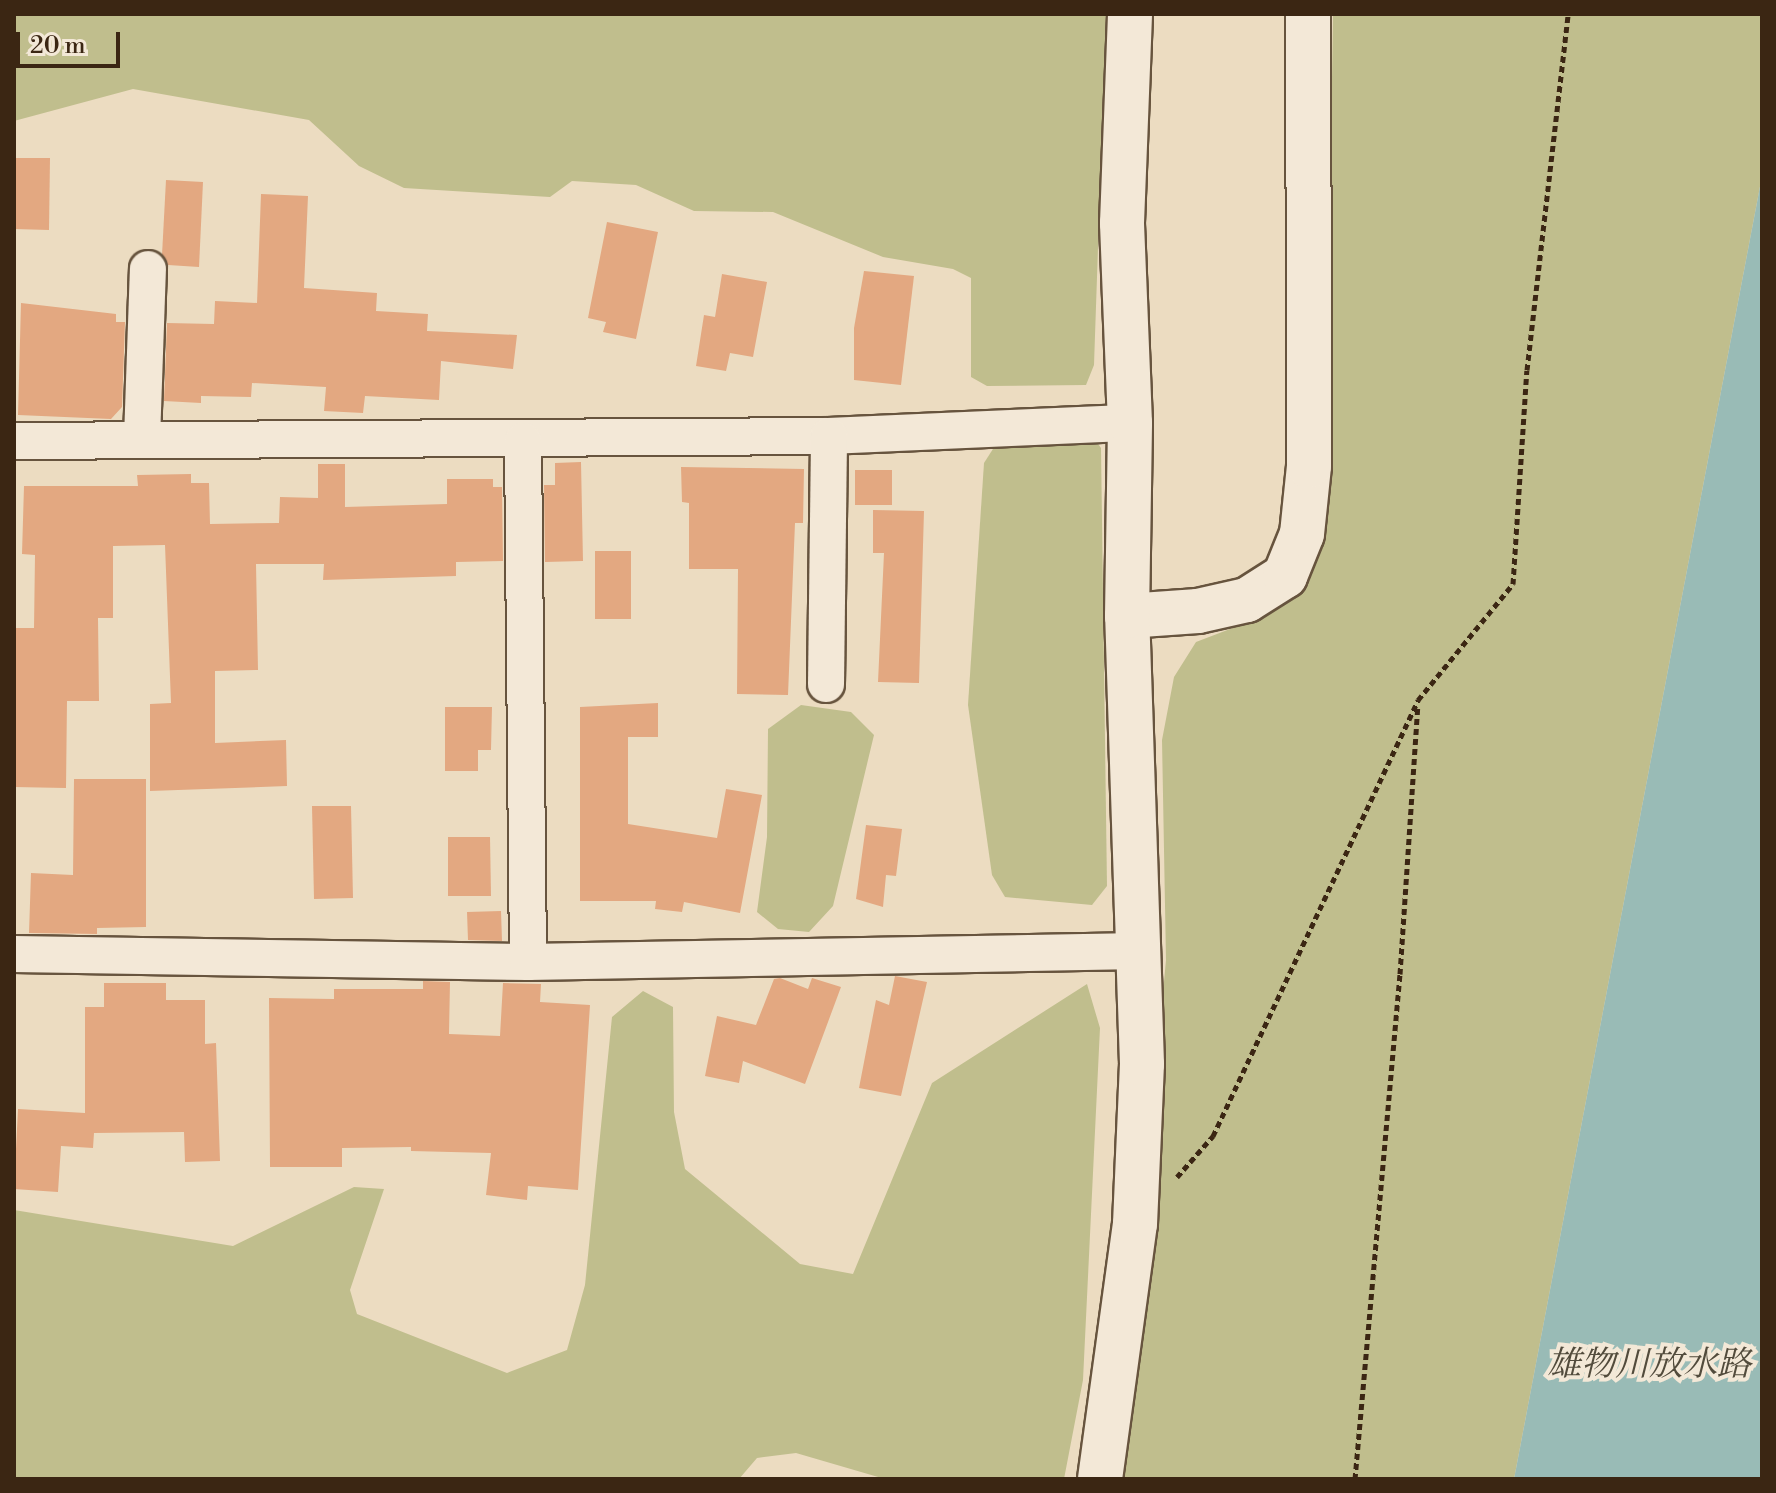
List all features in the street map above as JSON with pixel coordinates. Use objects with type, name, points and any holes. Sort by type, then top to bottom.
[{"type":"street","points":[[1100,1479],[1135,1224],[1142,1064],[1127,616],[1130,423],[1122,223],[1130,14]]},
{"type":"street","points":[[1127,616],[1198,611],[1247,600],[1285,576],[1302,534],[1309,466],[1308,14]]},
{"type":"street","points":[[142,439],[148,269]]},
{"type":"street","points":[[14,441],[523,441],[829,436],[1130,423]]},
{"type":"street","points":[[826,684],[829,436]]},
{"type":"street","points":[[523,441],[528,962]]},
{"type":"street","points":[[14,954],[528,962],[1140,951]]},
{"type":"path","points":[[1174,1180],[1213,1136],[1418,700],[1513,584],[1527,370],[1568,14]]},
{"type":"path","points":[[1355,1479],[1400,974],[1418,700]]},
{"type":"shaded area","points":[[14,14],[1106,14],[1094,365],[1086,385],[987,386],[971,377],[971,278],[953,269],[883,257],[773,212],[694,211],[636,185],[572,181],[550,197],[404,188],[359,166],[309,120],[133,89],[14,121]]},
{"type":"shaded area","points":[[1333,14],[1762,14],[1762,176],[1514,1479],[1118,1479],[1166,960],[1162,740],[1174,677],[1196,642],[1264,616],[1300,594],[1325,528]]},
{"type":"shaded area","points":[[1088,430],[1101,448],[1107,886],[1092,905],[1005,897],[992,875],[968,705],[984,463],[1000,438]]},
{"type":"shaded area","points":[[801,705],[851,712],[874,735],[833,906],[809,932],[778,929],[757,912],[767,837],[768,729]]},
{"type":"shaded area","points":[[1087,984],[1100,1028],[1083,1380],[1064,1479],[885,1479],[796,1453],[757,1458],[739,1479],[14,1479],[14,1210],[233,1246],[354,1187],[384,1189],[350,1290],[357,1314],[507,1373],[567,1350],[585,1285],[612,1017],[643,991],[673,1007],[674,1112],[685,1169],[800,1264],[853,1274],[932,1083]]},
{"type":"water","name":"雄物川放水路","points":[[1762,176],[1762,1479],[1514,1479]]},
{"type":"building","points":[[14,158],[50,158],[49,230],[14,229]]},
{"type":"building","points":[[166,180],[203,182],[199,267],[168,265],[162,255]]},
{"type":"building","points":[[261,194],[308,196],[304,288],[377,293],[376,311],[428,314],[427,331],[517,335],[513,369],[441,361],[439,400],[365,396],[363,413],[324,411],[326,387],[252,383],[251,397],[201,396],[201,403],[164,401],[167,323],[214,324],[215,301],[257,303]]},
{"type":"building","points":[[607,222],[658,232],[636,339],[603,332],[606,322],[588,318]]},
{"type":"building","points":[[864,271],[914,276],[901,385],[854,380],[854,328]]},
{"type":"building","points":[[722,274],[767,282],[753,357],[730,353],[726,371],[696,366],[704,315],[715,317]]},
{"type":"building","points":[[21,303],[116,314],[116,322],[125,322],[122,407],[111,419],[18,415]]},
{"type":"building","points":[[581,462],[583,561],[545,562],[544,485],[555,485],[555,463]]},
{"type":"building","points":[[318,464],[345,464],[345,507],[447,504],[447,479],[493,479],[493,487],[502,487],[503,561],[456,562],[456,576],[323,580],[324,564],[256,564],[258,670],[215,671],[215,743],[286,740],[287,786],[150,791],[150,704],[171,703],[165,545],[113,546],[113,618],[98,618],[99,701],[67,701],[66,788],[14,787],[14,628],[34,628],[35,555],[22,554],[24,486],[138,486],[137,475],[191,474],[191,483],[209,483],[210,524],[279,523],[280,497],[318,498]]},
{"type":"building","points":[[681,467],[804,469],[803,523],[795,523],[788,695],[737,694],[738,569],[689,569],[689,503],[682,502]]},
{"type":"building","points":[[855,470],[892,470],[892,505],[855,505]]},
{"type":"building","points":[[873,510],[924,511],[919,683],[878,682],[884,553],[873,553]]},
{"type":"building","points":[[595,551],[631,551],[631,619],[595,619]]},
{"type":"building","points":[[658,703],[658,737],[628,737],[628,824],[717,838],[726,789],[762,795],[740,913],[684,902],[682,912],[655,909],[656,901],[580,901],[580,707]]},
{"type":"building","points":[[445,707],[492,707],[491,750],[478,750],[478,771],[445,771]]},
{"type":"building","points":[[74,779],[146,779],[146,927],[97,928],[97,934],[29,933],[31,873],[73,875]]},
{"type":"building","points":[[312,806],[351,806],[353,898],[314,899]]},
{"type":"building","points":[[866,825],[902,829],[896,876],[886,875],[883,907],[856,899]]},
{"type":"building","points":[[448,837],[490,837],[491,896],[448,896]]},
{"type":"building","points":[[501,911],[502,941],[468,940],[467,912]]},
{"type":"building","points":[[895,976],[927,982],[901,1096],[859,1088],[876,1000],[889,1005]]},
{"type":"building","points":[[780,978],[808,989],[812,978],[841,987],[805,1084],[743,1061],[739,1083],[705,1076],[717,1016],[756,1025],[774,979]]},
{"type":"building","points":[[423,981],[450,982],[449,1034],[500,1036],[503,983],[541,984],[540,1002],[590,1005],[578,1190],[528,1186],[527,1200],[486,1195],[491,1153],[411,1151],[411,1147],[342,1148],[342,1167],[270,1167],[269,998],[334,999],[334,989],[423,989]]},
{"type":"building","points":[[104,983],[166,983],[166,1000],[205,1000],[205,1044],[216,1043],[220,1161],[185,1162],[184,1132],[94,1133],[93,1148],[61,1146],[58,1192],[14,1189],[18,1109],[85,1113],[85,1007],[104,1007]]}]
